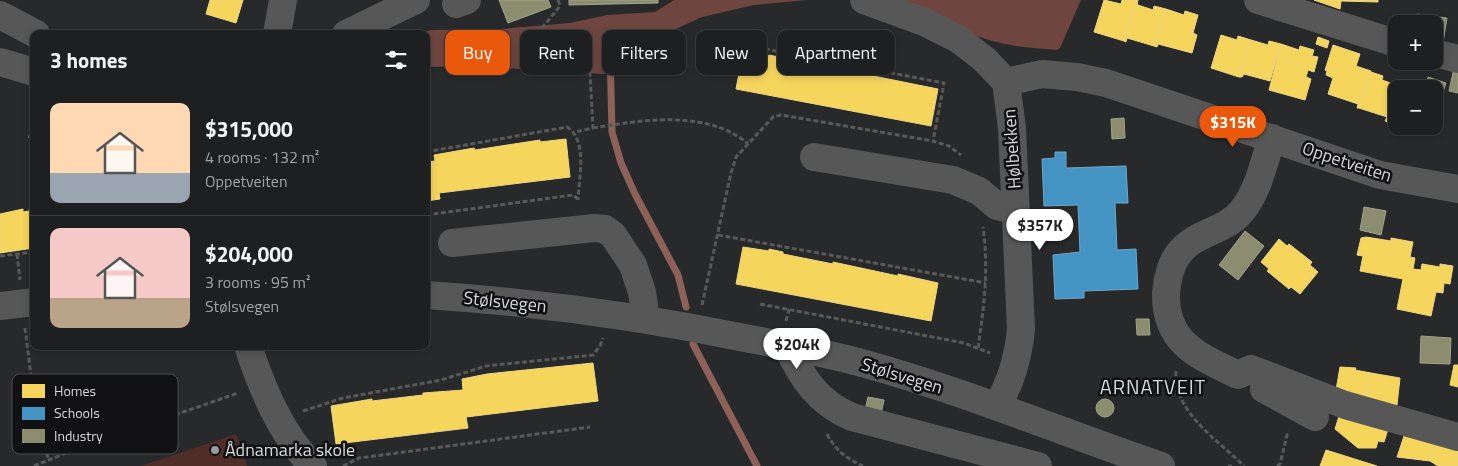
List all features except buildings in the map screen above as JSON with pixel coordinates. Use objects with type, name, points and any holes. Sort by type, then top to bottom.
[{"type":"street","points":[[278,30],[282,0]]},
{"type":"street","points":[[354,30],[416,0]]},
{"type":"street","points":[[864,0],[924,22],[958,40],[984,59],[1006,82]]},
{"type":"street","points":[[1258,0],[1388,41]]},
{"type":"street","points":[[0,15],[30,31]]},
{"type":"street","points":[[1443,55],[1458,59]]},
{"type":"street","points":[[0,62],[30,71]]},
{"type":"street","name":"Oppetveiten","points":[[1006,82],[1042,74],[1077,77],[1106,83],[1380,175],[1458,189]]},
{"type":"street","name":"Hølbekken","points":[[997,407],[1010,382],[1019,355],[1021,329],[1012,128],[1006,82]]},
{"type":"street","points":[[1272,138],[1254,188],[1242,211],[1227,224],[1194,240],[1180,252],[1171,269],[1166,294],[1169,323],[1180,341],[1200,356],[1305,411]]},
{"type":"street","points":[[814,157],[953,180],[979,191],[997,206],[1016,211]]},
{"type":"street","points":[[452,243],[605,229],[613,235],[633,266],[642,292],[646,319]]},
{"type":"street","name":"Stølsvegen","points":[[430,294],[470,297],[646,319],[787,346],[861,363],[997,407],[1161,466]]},
{"type":"street","points":[[787,346],[805,381],[820,399],[837,411],[852,418],[1038,466]]},
{"type":"street","points":[[250,350],[279,420],[301,455],[313,466]]},
{"type":"street","points":[[1238,375],[1250,369],[1345,405],[1458,437]]},
{"type":"path","points":[[558,0],[560,6],[537,34],[538,46],[543,50],[579,63],[590,74],[593,128]]},
{"type":"path","points":[[767,49],[944,83],[933,141]]},
{"type":"path","points":[[698,329],[736,157],[773,117],[781,115],[933,141],[959,152],[969,166],[979,191],[987,255],[986,283],[978,348]]},
{"type":"path","points":[[575,132],[624,123],[671,120],[700,122],[736,134],[748,144]]},
{"type":"path","points":[[430,151],[567,127],[575,132],[581,149],[578,200],[583,230]]},
{"type":"path","points":[[430,214],[573,195],[578,200]]},
{"type":"path","points":[[718,235],[986,283]]},
{"type":"path","points":[[0,256],[30,252]]},
{"type":"path","points":[[19,304],[29,374]]},
{"type":"path","points":[[760,304],[964,343],[1015,367]]},
{"type":"path","points":[[279,420],[343,398],[441,380],[486,366],[593,355],[600,346],[609,314]]},
{"type":"path","points":[[1184,344],[1176,366],[1175,378],[1186,407],[1199,424],[1244,466]]},
{"type":"path","points":[[178,415],[263,385]]},
{"type":"path","points":[[1277,466],[1280,464],[1305,411]]},
{"type":"path","points":[[343,466],[359,458],[590,427]]},
{"type":"path","points":[[47,454],[49,460]]},
{"type":"path","points":[[34,466],[66,454]]},
{"type":"shaded area","points":[[674,0],[807,0],[754,5],[702,17],[674,30],[602,30],[602,74],[592,73],[592,30],[520,30],[520,69],[510,68],[510,30],[445,30],[445,67],[430,67],[430,30],[500,29],[570,23],[607,15],[655,12]]},
{"type":"shaded area","points":[[901,0],[1081,0],[1060,48],[1057,50],[1017,46],[982,38],[941,21]]},
{"type":"shaded area","name":"Ådnamarka skole","points":[[236,434],[247,466],[141,466]]},
{"type":"waterway","points":[[611,75],[612,132],[621,163],[635,194],[678,275],[686,307]]},
{"type":"waterway","points":[[693,344],[757,466]]},
{"type":"place","name":"Ådnamarka skole","points":[[215,450]]},
{"type":"district","name":"ARNATVEIT","points":[[1153,387]]}]
